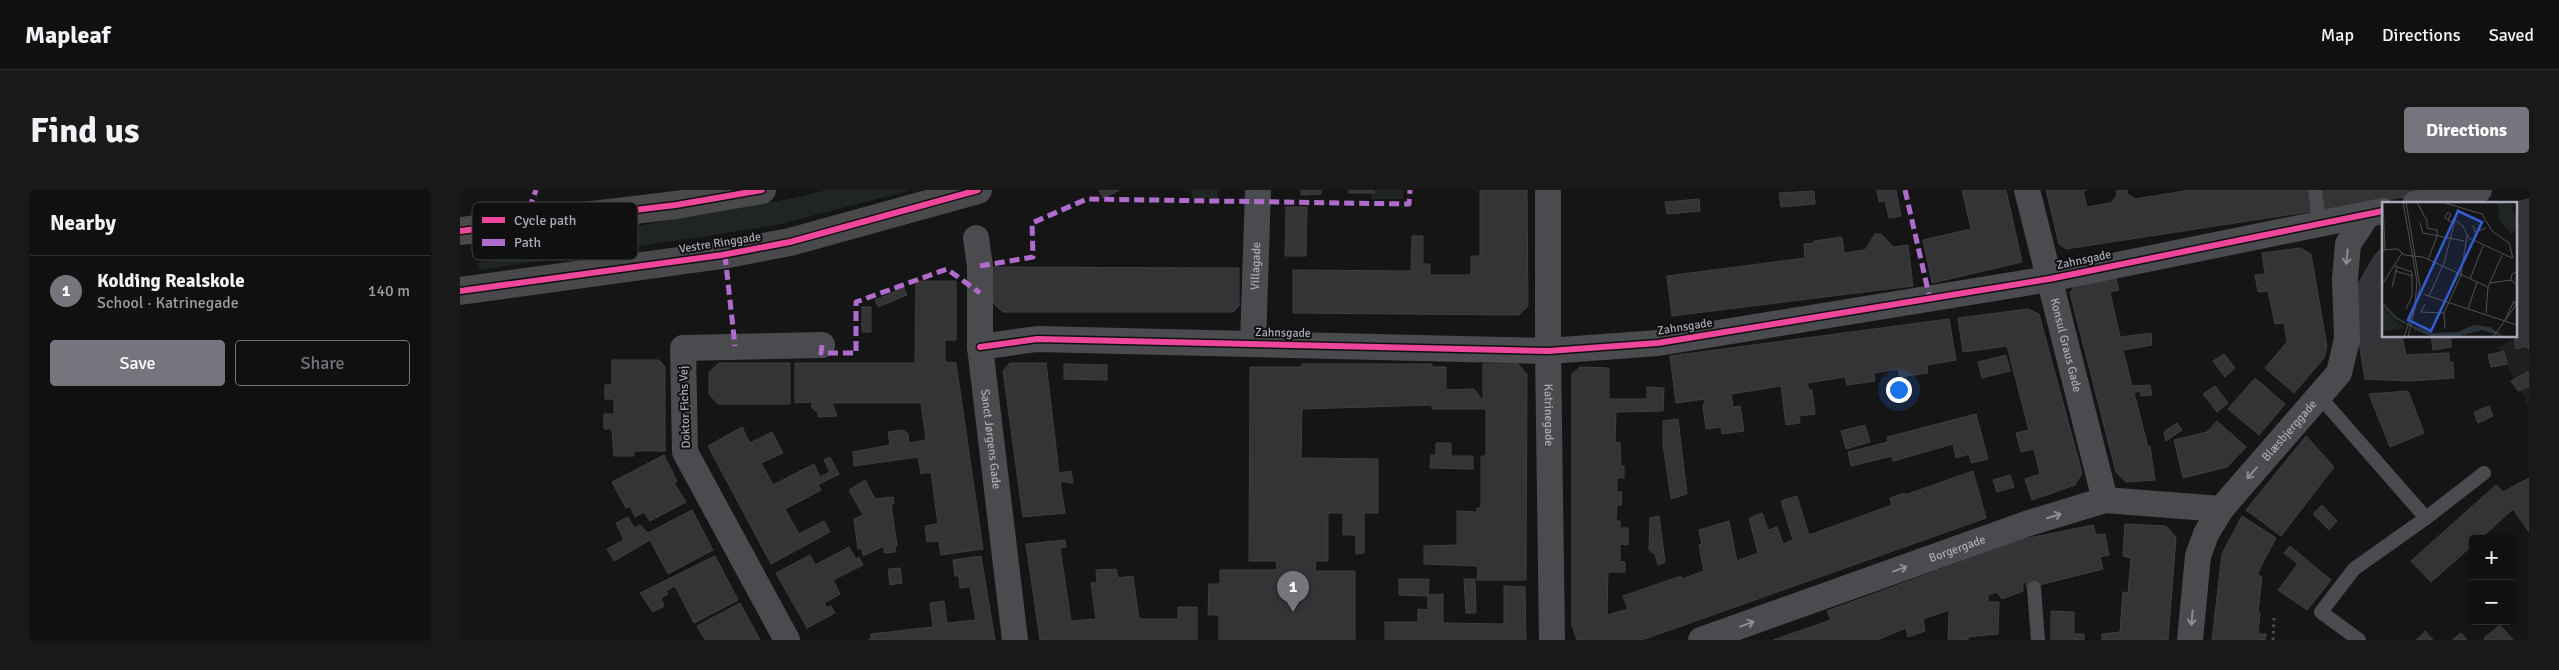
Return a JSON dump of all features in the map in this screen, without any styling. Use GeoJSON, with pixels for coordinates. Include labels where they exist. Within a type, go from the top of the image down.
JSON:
{"type":"FeatureCollection","features":[{"type":"Feature","properties":{"kind":"main road"},"geometry":{"type":"LineString","coordinates":[[638,210],[762,190]]}},
{"type":"Feature","properties":{"kind":"main road","name":"Vestre Ringgade"},"geometry":{"type":"LineString","coordinates":[[469,290],[722,255],[790,242],[978,190]]}},
{"type":"Feature","properties":{"kind":"street","name":"Villagade"},"geometry":{"type":"LineString","coordinates":[[1253,344],[1258,190]]}},
{"type":"Feature","properties":{"kind":"street","name":"Katrinegade"},"geometry":{"type":"LineString","coordinates":[[1548,190],[1552,640]]}},
{"type":"Feature","properties":{"kind":"street","name":"Konsul Graus Gade"},"geometry":{"type":"LineString","coordinates":[[2027,190],[2105,500]]}},
{"type":"Feature","properties":{"kind":"street"},"geometry":{"type":"LineString","coordinates":[[2424,202],[2479,190]]}},
{"type":"Feature","properties":{"kind":"street","name":"Zahnsgade"},"geometry":{"type":"LineString","coordinates":[[980,347],[1037,339],[1548,351],[1658,343],[2049,279],[2375,212]]}},
{"type":"Feature","properties":{"kind":"street","name":"Blæsbjerggade"},"geometry":{"type":"LineString","coordinates":[[2190,640],[2198,556],[2206,534],[2221,509],[2339,373],[2347,340],[2345,279],[2348,244],[2375,212]]}},
{"type":"Feature","properties":{"kind":"street","name":"Sanct Jørgens Gade"},"geometry":{"type":"LineString","coordinates":[[976,238],[980,266],[980,347],[1016,640]]}},
{"type":"Feature","properties":{"kind":"street","name":"Doktor Fichs Vej"},"geometry":{"type":"LineString","coordinates":[[787,640],[685,452],[683,348],[822,344]]}},
{"type":"Feature","properties":{"kind":"street","name":"Borgergade"},"geometry":{"type":"LineString","coordinates":[[1701,640],[2029,529],[2105,500],[2221,509]]}},
{"type":"Feature","properties":{"kind":"lane"},"geometry":{"type":"LineString","coordinates":[[2315,190],[2319,222]]}},
{"type":"Feature","properties":{"kind":"lane"},"geometry":{"type":"LineString","coordinates":[[2320,397],[2426,518]]}},
{"type":"Feature","properties":{"kind":"lane"},"geometry":{"type":"LineString","coordinates":[[2359,640],[2321,612],[2354,569],[2426,518],[2484,473]]}},
{"type":"Feature","properties":{"kind":"lane"},"geometry":{"type":"LineString","coordinates":[[2034,588],[2038,640]]}},
{"type":"Feature","properties":{"kind":"path"},"geometry":{"type":"LineString","coordinates":[[2273,640],[2274,618]]}},
{"type":"Feature","properties":{"kind":"shaded area"},"geometry":{"type":"Polygon","coordinates":[[[826,190],[912,190],[772,226],[638,246],[638,226],[794,198],[826,190]]]}},
{"type":"Feature","properties":{"kind":"shaded area"},"geometry":{"type":"Polygon","coordinates":[[[1191,190],[1218,190],[1218,198],[1192,198],[1191,190]]]}},
{"type":"Feature","properties":{"kind":"shaded area"},"geometry":{"type":"Polygon","coordinates":[[[1372,190],[1404,190],[1403,199],[1371,199],[1372,190]]]}},
{"type":"Feature","properties":{"kind":"shaded area"},"geometry":{"type":"Polygon","coordinates":[[[494,260],[546,260],[480,270],[478,263],[494,260]]]}},
{"type":"Feature","properties":{"kind":"shaded area"},"geometry":{"type":"Polygon","coordinates":[[[2529,332],[2529,407],[2498,347],[2529,332]]]}},
{"type":"Feature","properties":{"kind":"building"},"geometry":{"type":"Polygon","coordinates":[[[1099,190],[1120,190],[1103,198],[1099,190]]]}},
{"type":"Feature","properties":{"kind":"building"},"geometry":{"type":"Polygon","coordinates":[[[1301,190],[1321,190],[1321,194],[1301,195],[1301,190]]]}},
{"type":"Feature","properties":{"kind":"building"},"geometry":{"type":"Polygon","coordinates":[[[1349,190],[1374,190],[1374,193],[1349,193],[1349,190]]]}},
{"type":"Feature","properties":{"kind":"building"},"geometry":{"type":"Polygon","coordinates":[[[1480,190],[1527,190],[1528,306],[1519,315],[1293,313],[1293,270],[1411,271],[1412,236],[1423,236],[1423,264],[1430,264],[1430,275],[1471,275],[1471,256],[1480,256],[1480,190]]]}},
{"type":"Feature","properties":{"kind":"building"},"geometry":{"type":"Polygon","coordinates":[[[1877,190],[1896,190],[1901,216],[1889,218],[1885,201],[1879,202],[1877,190]]]}},
{"type":"Feature","properties":{"kind":"building"},"geometry":{"type":"Polygon","coordinates":[[[1962,190],[2006,190],[2022,262],[1932,283],[1923,240],[1971,229],[1962,190]]]}},
{"type":"Feature","properties":{"kind":"building"},"geometry":{"type":"Polygon","coordinates":[[[2046,190],[2087,190],[2083,191],[2087,207],[2111,203],[2117,195],[2116,190],[2127,190],[2127,194],[2135,199],[2191,190],[2430,190],[2430,193],[2066,249],[2059,244],[2046,190]]]}},
{"type":"Feature","properties":{"kind":"building"},"geometry":{"type":"Polygon","coordinates":[[[1814,191],[1815,204],[1781,207],[1779,193],[1814,191]]]}},
{"type":"Feature","properties":{"kind":"building"},"geometry":{"type":"Polygon","coordinates":[[[1699,199],[1700,211],[1667,214],[1665,202],[1699,199]]]}},
{"type":"Feature","properties":{"kind":"building"},"geometry":{"type":"Polygon","coordinates":[[[2529,199],[2529,350],[2527,346],[2516,349],[2514,338],[2516,338],[2516,202],[2529,199]]]}},
{"type":"Feature","properties":{"kind":"building"},"geometry":{"type":"Polygon","coordinates":[[[1286,207],[1307,207],[1306,256],[1285,256],[1286,207]]]}},
{"type":"Feature","properties":{"kind":"building"},"geometry":{"type":"Polygon","coordinates":[[[1875,234],[1881,234],[1893,247],[1908,245],[1913,286],[1672,316],[1667,276],[1805,258],[1804,244],[1842,237],[1844,253],[1865,250],[1875,234]]]}},
{"type":"Feature","properties":{"kind":"building"},"geometry":{"type":"Polygon","coordinates":[[[2300,248],[2311,254],[2327,347],[2324,358],[2294,393],[2265,368],[2287,342],[2284,323],[2275,324],[2268,291],[2258,292],[2255,275],[2265,274],[2262,253],[2300,248]]]}},
{"type":"Feature","properties":{"kind":"building"},"geometry":{"type":"Polygon","coordinates":[[[2382,248],[2382,338],[2402,338],[2406,355],[2449,353],[2449,362],[2453,362],[2454,378],[2410,381],[2365,379],[2355,318],[2358,284],[2375,255],[2382,248]]]}},
{"type":"Feature","properties":{"kind":"building"},"geometry":{"type":"Polygon","coordinates":[[[989,267],[1239,268],[1239,306],[1233,312],[1003,312],[994,304],[989,267]]]}},
{"type":"Feature","properties":{"kind":"building"},"geometry":{"type":"Polygon","coordinates":[[[2116,278],[2119,290],[2110,292],[2120,337],[2151,333],[2152,345],[2123,350],[2132,386],[2150,385],[2152,395],[2141,396],[2140,391],[2134,393],[2148,447],[2150,446],[2155,480],[2126,482],[2116,472],[2070,293],[2076,283],[2116,278]]]}},
{"type":"Feature","properties":{"kind":"building"},"geometry":{"type":"Polygon","coordinates":[[[916,281],[956,281],[956,340],[945,340],[945,362],[956,363],[983,549],[941,555],[939,541],[927,542],[925,526],[938,524],[931,472],[921,474],[918,457],[854,466],[853,452],[890,445],[888,432],[903,430],[908,434],[909,443],[926,440],[921,403],[832,403],[837,416],[818,417],[818,411],[812,408],[812,402],[795,403],[795,363],[915,363],[916,281]]]}},
{"type":"Feature","properties":{"kind":"building"},"geometry":{"type":"Polygon","coordinates":[[[904,288],[907,295],[878,307],[875,300],[904,288]]]}},
{"type":"Feature","properties":{"kind":"building"},"geometry":{"type":"Polygon","coordinates":[[[862,307],[871,307],[871,332],[862,332],[862,307]]]}},
{"type":"Feature","properties":{"kind":"building"},"geometry":{"type":"Polygon","coordinates":[[[2028,309],[2039,314],[2082,473],[2075,485],[2032,500],[2025,479],[2040,474],[2034,449],[2021,452],[2016,433],[2029,430],[2007,346],[1963,352],[1958,318],[2028,309]]]}},
{"type":"Feature","properties":{"kind":"building"},"geometry":{"type":"Polygon","coordinates":[[[1949,319],[1956,360],[1927,365],[1928,373],[1900,377],[1898,369],[1874,373],[1875,381],[1847,385],[1845,377],[1807,383],[1809,390],[1812,390],[1815,414],[1799,416],[1800,423],[1786,425],[1781,386],[1731,394],[1733,407],[1740,406],[1744,431],[1722,434],[1721,427],[1706,429],[1703,407],[1705,399],[1676,403],[1670,356],[1949,319]]]}},
{"type":"Feature","properties":{"kind":"building"},"geometry":{"type":"Polygon","coordinates":[[[2431,338],[2451,338],[2451,347],[2433,350],[2431,338]]]}},
{"type":"Feature","properties":{"kind":"building"},"geometry":{"type":"Polygon","coordinates":[[[2504,351],[2507,364],[2491,367],[2488,355],[2504,351]]]}},
{"type":"Feature","properties":{"kind":"building"},"geometry":{"type":"Polygon","coordinates":[[[2224,354],[2235,368],[2225,377],[2213,361],[2224,354]]]}},
{"type":"Feature","properties":{"kind":"building"},"geometry":{"type":"Polygon","coordinates":[[[2006,355],[2010,371],[1982,378],[1978,362],[2006,355]]]}},
{"type":"Feature","properties":{"kind":"building"},"geometry":{"type":"Polygon","coordinates":[[[612,360],[659,360],[665,367],[665,451],[634,451],[634,456],[614,456],[612,429],[604,429],[604,414],[614,414],[614,399],[605,399],[605,385],[612,385],[612,360]]]}},
{"type":"Feature","properties":{"kind":"building"},"geometry":{"type":"Polygon","coordinates":[[[719,363],[790,363],[790,404],[718,404],[709,394],[709,372],[719,363]]]}},
{"type":"Feature","properties":{"kind":"building"},"geometry":{"type":"Polygon","coordinates":[[[1010,363],[1046,363],[1059,473],[1071,471],[1073,483],[1060,481],[1065,513],[1023,517],[1003,371],[1010,363]]]}},
{"type":"Feature","properties":{"kind":"building"},"geometry":{"type":"Polygon","coordinates":[[[1064,364],[1107,365],[1107,380],[1064,379],[1064,364]]]}},
{"type":"Feature","properties":{"kind":"building"},"geometry":{"type":"Polygon","coordinates":[[[1302,364],[1432,364],[1432,367],[1446,367],[1446,390],[1474,389],[1483,401],[1483,364],[1518,364],[1527,374],[1526,580],[1477,580],[1478,566],[1424,564],[1424,546],[1457,545],[1457,511],[1477,512],[1477,508],[1481,508],[1481,456],[1486,456],[1486,409],[1432,409],[1432,405],[1302,409],[1301,458],[1378,459],[1378,513],[1364,513],[1364,553],[1356,554],[1356,535],[1343,535],[1343,513],[1328,513],[1328,561],[1316,561],[1315,571],[1355,571],[1355,640],[1219,640],[1219,615],[1208,615],[1209,584],[1220,584],[1220,570],[1277,570],[1276,561],[1249,561],[1250,367],[1302,367],[1302,364]]]}},
{"type":"Feature","properties":{"kind":"building"},"geometry":{"type":"Polygon","coordinates":[[[1580,367],[1609,368],[1609,399],[1647,399],[1647,387],[1664,388],[1663,411],[1616,412],[1615,442],[1620,443],[1621,466],[1624,466],[1624,478],[1617,478],[1617,492],[1622,492],[1621,505],[1617,505],[1616,521],[1620,521],[1620,528],[1628,528],[1628,545],[1620,544],[1620,561],[1625,562],[1625,572],[1608,572],[1607,615],[1628,609],[1623,596],[1681,576],[1682,579],[1704,571],[1699,545],[1702,544],[1699,530],[1729,521],[1737,561],[1758,553],[1749,518],[1762,513],[1768,530],[1777,527],[1783,544],[1793,540],[1781,501],[1797,496],[1809,535],[1892,505],[1890,498],[1904,493],[1905,495],[1973,471],[1986,518],[1642,640],[1577,640],[1572,625],[1572,374],[1580,367]]]}},
{"type":"Feature","properties":{"kind":"building"},"geometry":{"type":"Polygon","coordinates":[[[2529,371],[2529,386],[2518,391],[2511,381],[2529,371]]]}},
{"type":"Feature","properties":{"kind":"building"},"geometry":{"type":"Polygon","coordinates":[[[2255,378],[2285,404],[2259,435],[2228,409],[2255,378]]]}},
{"type":"Feature","properties":{"kind":"building"},"geometry":{"type":"Polygon","coordinates":[[[2215,386],[2228,403],[2217,412],[2203,394],[2215,386]]]}},
{"type":"Feature","properties":{"kind":"building"},"geometry":{"type":"Polygon","coordinates":[[[2408,391],[2424,433],[2390,447],[2369,394],[2408,391]]]}},
{"type":"Feature","properties":{"kind":"building"},"geometry":{"type":"Polygon","coordinates":[[[2489,406],[2493,416],[2478,423],[2474,412],[2489,406]]]}},
{"type":"Feature","properties":{"kind":"building"},"geometry":{"type":"Polygon","coordinates":[[[1976,414],[1988,459],[1971,463],[1969,454],[1956,458],[1953,444],[1893,461],[1892,456],[1851,466],[1848,452],[1888,442],[1887,437],[1976,414]]]}},
{"type":"Feature","properties":{"kind":"building"},"geometry":{"type":"Polygon","coordinates":[[[1678,419],[1687,494],[1671,499],[1663,444],[1663,421],[1678,419]]]}},
{"type":"Feature","properties":{"kind":"building"},"geometry":{"type":"Polygon","coordinates":[[[2217,421],[2246,447],[2227,467],[2183,478],[2174,440],[2207,432],[2217,421]]]}},
{"type":"Feature","properties":{"kind":"building"},"geometry":{"type":"Polygon","coordinates":[[[2177,423],[2182,430],[2166,441],[2164,432],[2177,423]]]}},
{"type":"Feature","properties":{"kind":"building"},"geometry":{"type":"Polygon","coordinates":[[[1865,425],[1870,442],[1846,449],[1841,431],[1865,425]]]}},
{"type":"Feature","properties":{"kind":"building"},"geometry":{"type":"Polygon","coordinates":[[[742,427],[750,443],[772,432],[783,453],[761,463],[773,485],[814,464],[820,477],[830,472],[824,460],[830,457],[839,474],[818,485],[821,490],[785,509],[799,534],[824,521],[830,532],[771,564],[708,446],[742,427]]]}},
{"type":"Feature","properties":{"kind":"building"},"geometry":{"type":"Polygon","coordinates":[[[2306,436],[2334,467],[2281,536],[2246,510],[2306,436]]]}},
{"type":"Feature","properties":{"kind":"building"},"geometry":{"type":"Polygon","coordinates":[[[1436,443],[1451,443],[1451,456],[1473,456],[1473,469],[1430,468],[1431,455],[1436,455],[1436,443]]]}},
{"type":"Feature","properties":{"kind":"building"},"geometry":{"type":"Polygon","coordinates":[[[664,455],[677,481],[674,483],[686,502],[650,521],[644,512],[635,517],[630,506],[626,508],[612,482],[664,455]]]}},
{"type":"Feature","properties":{"kind":"building"},"geometry":{"type":"Polygon","coordinates":[[[2010,475],[2014,487],[1997,492],[1993,480],[2010,475]]]}},
{"type":"Feature","properties":{"kind":"building"},"geometry":{"type":"Polygon","coordinates":[[[2529,478],[2529,532],[2513,509],[2484,535],[2469,535],[2469,549],[2431,582],[2411,561],[2496,485],[2503,492],[2529,478]]]}},
{"type":"Feature","properties":{"kind":"building"},"geometry":{"type":"Polygon","coordinates":[[[865,480],[875,499],[893,497],[894,504],[891,504],[897,546],[895,546],[895,552],[884,553],[884,547],[882,547],[863,556],[862,549],[858,549],[854,519],[863,515],[849,490],[865,480]]]}},
{"type":"Feature","properties":{"kind":"building"},"geometry":{"type":"Polygon","coordinates":[[[2322,505],[2337,521],[2329,530],[2313,514],[2322,505]]]}},
{"type":"Feature","properties":{"kind":"building"},"geometry":{"type":"Polygon","coordinates":[[[692,510],[713,550],[668,574],[650,540],[614,561],[607,549],[624,540],[616,523],[628,517],[634,528],[640,525],[648,533],[692,510]]]}},
{"type":"Feature","properties":{"kind":"building"},"geometry":{"type":"Polygon","coordinates":[[[1659,516],[1665,562],[1658,565],[1655,554],[1649,550],[1650,518],[1659,516]]]}},
{"type":"Feature","properties":{"kind":"building"},"geometry":{"type":"Polygon","coordinates":[[[2242,516],[2276,538],[2257,574],[2262,577],[2258,612],[2260,613],[2258,634],[2266,634],[2265,640],[2212,640],[2222,554],[2242,516]]]}},
{"type":"Feature","properties":{"kind":"building"},"geometry":{"type":"Polygon","coordinates":[[[2125,524],[2166,526],[2176,537],[2168,640],[2102,640],[2102,634],[2120,632],[2123,592],[2128,593],[2131,558],[2123,556],[2125,524]]]}},
{"type":"Feature","properties":{"kind":"building"},"geometry":{"type":"Polygon","coordinates":[[[2093,525],[2096,535],[2105,534],[2109,555],[2100,557],[2103,569],[2027,588],[2026,582],[2023,583],[2023,591],[2002,599],[1997,592],[1988,595],[1988,602],[1999,602],[1998,634],[1968,637],[1968,640],[1948,640],[1949,610],[1923,619],[1925,631],[1908,637],[1906,628],[1877,640],[1773,640],[1831,620],[1827,611],[2024,539],[2093,525]]]}},
{"type":"Feature","properties":{"kind":"building"},"geometry":{"type":"Polygon","coordinates":[[[1065,540],[1066,547],[1060,548],[1071,621],[1096,619],[1091,583],[1097,582],[1096,570],[1116,569],[1118,578],[1133,576],[1139,619],[1178,619],[1178,607],[1197,607],[1197,640],[1040,640],[1026,544],[1065,540]]]}},
{"type":"Feature","properties":{"kind":"building"},"geometry":{"type":"Polygon","coordinates":[[[2290,546],[2331,580],[2307,610],[2278,590],[2298,564],[2284,553],[2290,546]]]}},
{"type":"Feature","properties":{"kind":"building"},"geometry":{"type":"Polygon","coordinates":[[[849,547],[856,559],[859,557],[863,565],[833,580],[840,594],[824,603],[827,608],[831,606],[835,613],[807,628],[776,573],[810,555],[815,565],[849,547]]]}},
{"type":"Feature","properties":{"kind":"building"},"geometry":{"type":"Polygon","coordinates":[[[715,556],[738,600],[694,623],[675,586],[666,591],[668,594],[661,598],[664,606],[653,612],[640,593],[715,556]]]}},
{"type":"Feature","properties":{"kind":"building"},"geometry":{"type":"Polygon","coordinates":[[[981,556],[995,640],[871,640],[871,634],[933,627],[930,603],[944,601],[947,623],[976,620],[970,587],[960,588],[959,576],[955,576],[953,560],[981,556]]]}},
{"type":"Feature","properties":{"kind":"building"},"geometry":{"type":"Polygon","coordinates":[[[900,568],[902,583],[890,585],[888,569],[900,568]]]}},
{"type":"Feature","properties":{"kind":"building"},"geometry":{"type":"Polygon","coordinates":[[[1399,579],[1429,579],[1428,595],[1443,594],[1443,623],[1504,624],[1504,586],[1525,587],[1526,640],[1385,640],[1385,622],[1418,622],[1418,609],[1428,610],[1428,596],[1399,595],[1399,579]]]}},
{"type":"Feature","properties":{"kind":"building"},"geometry":{"type":"Polygon","coordinates":[[[1464,579],[1475,579],[1476,613],[1466,613],[1464,579]]]}},
{"type":"Feature","properties":{"kind":"building"},"geometry":{"type":"Polygon","coordinates":[[[740,603],[760,640],[705,640],[697,626],[740,603]]]}},
{"type":"Feature","properties":{"kind":"building"},"geometry":{"type":"Polygon","coordinates":[[[2051,611],[2074,612],[2074,634],[2084,634],[2084,640],[2051,640],[2051,611]]]}},
{"type":"Feature","properties":{"kind":"building"},"geometry":{"type":"Polygon","coordinates":[[[2500,625],[2513,640],[2485,640],[2484,638],[2500,625]]]}},
{"type":"Feature","properties":{"kind":"building"},"geometry":{"type":"Polygon","coordinates":[[[2425,631],[2433,640],[2416,640],[2423,634],[2425,631]]]}},
{"type":"Feature","properties":{"kind":"building"},"geometry":{"type":"Polygon","coordinates":[[[2461,633],[2467,640],[2452,640],[2461,633]]]}},
{"type":"Feature","properties":{"kind":"marked path"},"geometry":{"type":"LineString","coordinates":[[532,202],[536,190]]}},
{"type":"Feature","properties":{"kind":"marked path"},"geometry":{"type":"LineString","coordinates":[[980,266],[1033,257],[1032,223],[1087,199],[1409,204],[1410,190]]}},
{"type":"Feature","properties":{"kind":"marked path"},"geometry":{"type":"LineString","coordinates":[[1905,190],[1930,299]]}},
{"type":"Feature","properties":{"kind":"marked path"},"geometry":{"type":"LineString","coordinates":[[725,255],[735,346]]}},
{"type":"Feature","properties":{"kind":"marked path"},"geometry":{"type":"LineString","coordinates":[[822,345],[821,353],[856,353],[856,302],[947,269],[980,293]]}},
{"type":"Feature","properties":{"kind":"cycle path"},"geometry":{"type":"LineString","coordinates":[[638,210],[762,190]]}},
{"type":"Feature","properties":{"kind":"cycle path"},"geometry":{"type":"LineString","coordinates":[[460,291],[722,255],[790,242],[978,190]]}},
{"type":"Feature","properties":{"kind":"cycle path"},"geometry":{"type":"LineString","coordinates":[[980,347],[1037,339],[1548,351],[1658,343],[2049,279],[2382,211]]}},
{"type":"Feature","properties":{"kind":"cycle path"},"geometry":{"type":"LineString","coordinates":[[460,231],[472,230]]}},
{"type":"Feature","properties":{"kind":"place","name":"Kolding Realskole"},"geometry":{"type":"Point","coordinates":[1293,612]}}]}
